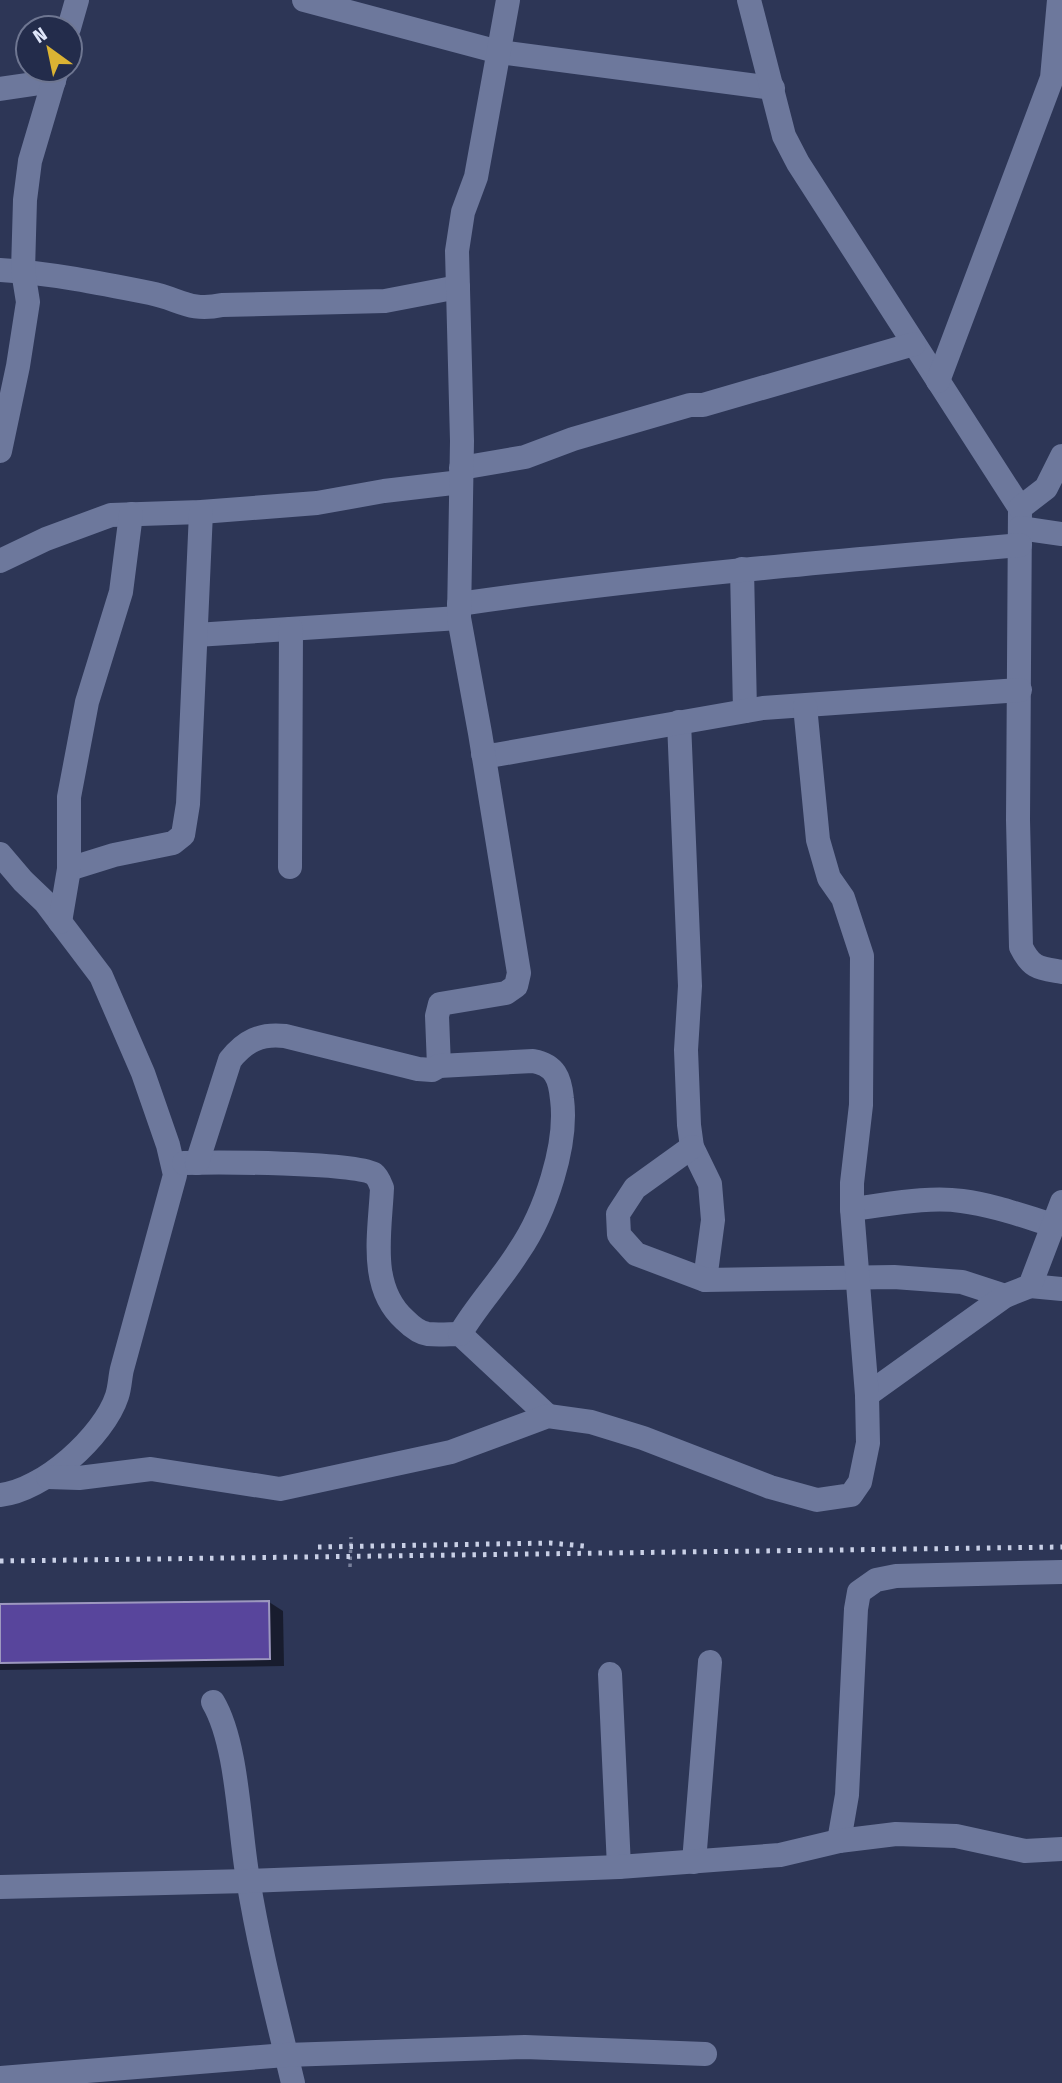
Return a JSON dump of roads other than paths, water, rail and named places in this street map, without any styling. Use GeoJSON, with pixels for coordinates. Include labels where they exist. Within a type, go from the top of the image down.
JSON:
{"type":"FeatureCollection","features":[{"type":"Feature","properties":{"kind":"street"},"geometry":{"type":"LineString","coordinates":[[304,0],[499,52],[773,88]]}},
{"type":"Feature","properties":{"kind":"street"},"geometry":{"type":"LineString","coordinates":[[439,1066],[437,1016],[440,1004],[506,993],[516,986],[519,973],[459,611],[461,475],[458,232],[476,177],[508,0]]}},
{"type":"Feature","properties":{"kind":"street"},"geometry":{"type":"LineString","coordinates":[[749,0],[784,136],[798,163],[938,381],[1020,527],[1018,820],[1021,947],[1037,968],[1062,972]]}},
{"type":"Feature","properties":{"kind":"street"},"geometry":{"type":"LineString","coordinates":[[938,381],[1057,78],[1059,0]]}},
{"type":"Feature","properties":{"kind":"street"},"geometry":{"type":"LineString","coordinates":[[0,89],[20,84]]}},
{"type":"Feature","properties":{"kind":"street"},"geometry":{"type":"LineString","coordinates":[[0,451],[28,302],[12,270],[30,161],[52,84]]}},
{"type":"Feature","properties":{"kind":"street"},"geometry":{"type":"LineString","coordinates":[[12,270],[166,296],[188,307],[206,308],[222,304],[385,300],[458,287]]}},
{"type":"Feature","properties":{"kind":"street"},"geometry":{"type":"LineString","coordinates":[[0,561],[46,539],[111,514],[201,512],[317,503],[461,475],[690,405],[703,405],[914,344]]}},
{"type":"Feature","properties":{"kind":"street"},"geometry":{"type":"LineString","coordinates":[[1020,527],[1046,488],[1062,456]]}},
{"type":"Feature","properties":{"kind":"street"},"geometry":{"type":"LineString","coordinates":[[68,869],[114,855],[173,843],[183,835],[188,803],[201,512]]}},
{"type":"Feature","properties":{"kind":"street"},"geometry":{"type":"LineString","coordinates":[[60,922],[68,869],[69,797],[87,702],[121,592],[131,514]]}},
{"type":"Feature","properties":{"kind":"street"},"geometry":{"type":"LineString","coordinates":[[195,635],[290,629],[459,611],[579,587],[742,569],[1020,527],[1062,534]]}},
{"type":"Feature","properties":{"kind":"street"},"geometry":{"type":"LineString","coordinates":[[742,569],[745,711]]}},
{"type":"Feature","properties":{"kind":"street"},"geometry":{"type":"LineString","coordinates":[[290,629],[290,867]]}},
{"type":"Feature","properties":{"kind":"street"},"geometry":{"type":"LineString","coordinates":[[483,754],[495,755],[745,711],[1020,690]]}},
{"type":"Feature","properties":{"kind":"street"},"geometry":{"type":"LineString","coordinates":[[0,1494],[48,1477],[79,1478],[151,1469],[280,1489],[451,1452],[548,1416],[591,1422],[643,1438],[770,1487],[817,1500],[850,1495],[860,1482],[868,1443],[867,1395],[852,1209],[852,1183],[861,1105],[862,956],[843,898],[829,878],[818,840],[805,706]]}},
{"type":"Feature","properties":{"kind":"street"},"geometry":{"type":"LineString","coordinates":[[679,722],[690,986],[688,1089],[692,1147],[710,1184],[713,1220],[705,1280]]}},
{"type":"Feature","properties":{"kind":"street"},"geometry":{"type":"LineString","coordinates":[[0,854],[45,902],[101,976],[143,1073],[168,1145],[175,1175],[117,1395],[95,1432],[48,1477]]}},
{"type":"Feature","properties":{"kind":"street"},"geometry":{"type":"LineString","coordinates":[[197,1163],[230,1060],[254,1038],[273,1034],[285,1035],[418,1069],[533,1061],[546,1063],[561,1084],[564,1110],[563,1128],[552,1178],[530,1233],[520,1250],[473,1312],[460,1334]]}},
{"type":"Feature","properties":{"kind":"street"},"geometry":{"type":"LineString","coordinates":[[692,1147],[635,1188],[618,1214],[619,1235],[636,1254],[705,1280],[894,1277],[962,1282],[1004,1296]]}},
{"type":"Feature","properties":{"kind":"street"},"geometry":{"type":"LineString","coordinates":[[172,1164],[341,1167],[374,1174],[382,1188],[379,1269],[383,1290],[394,1311],[425,1334],[460,1334],[548,1416]]}},
{"type":"Feature","properties":{"kind":"street"},"geometry":{"type":"LineString","coordinates":[[852,1209],[960,1200],[1058,1214],[1030,1286]]}},
{"type":"Feature","properties":{"kind":"street"},"geometry":{"type":"LineString","coordinates":[[867,1395],[1004,1296],[1030,1286],[1062,1289]]}},
{"type":"Feature","properties":{"kind":"street"},"geometry":{"type":"LineString","coordinates":[[839,1841],[847,1795],[859,1592],[876,1580],[896,1576],[1062,1572]]}},
{"type":"Feature","properties":{"kind":"street"},"geometry":{"type":"LineString","coordinates":[[694,1862],[709,1662]]}},
{"type":"Feature","properties":{"kind":"street"},"geometry":{"type":"LineString","coordinates":[[610,1674],[619,1867]]}},
{"type":"Feature","properties":{"kind":"street"},"geometry":{"type":"LineString","coordinates":[[213,1702],[222,1717],[232,1763],[248,1881],[293,2083]]}},
{"type":"Feature","properties":{"kind":"street"},"geometry":{"type":"LineString","coordinates":[[0,1887],[619,1867],[780,1855],[839,1841],[896,1834],[956,1836],[1025,1851],[1062,1849]]}},
{"type":"Feature","properties":{"kind":"street"},"geometry":{"type":"LineString","coordinates":[[0,2078],[286,2055],[525,2047],[705,2054]]}},
{"type":"Feature","properties":{"kind":"railway"},"geometry":{"type":"LineString","coordinates":[[318,1547],[550,1543],[584,1546]]}},
{"type":"Feature","properties":{"kind":"railway"},"geometry":{"type":"LineString","coordinates":[[0,1561],[1062,1547]]}}]}
